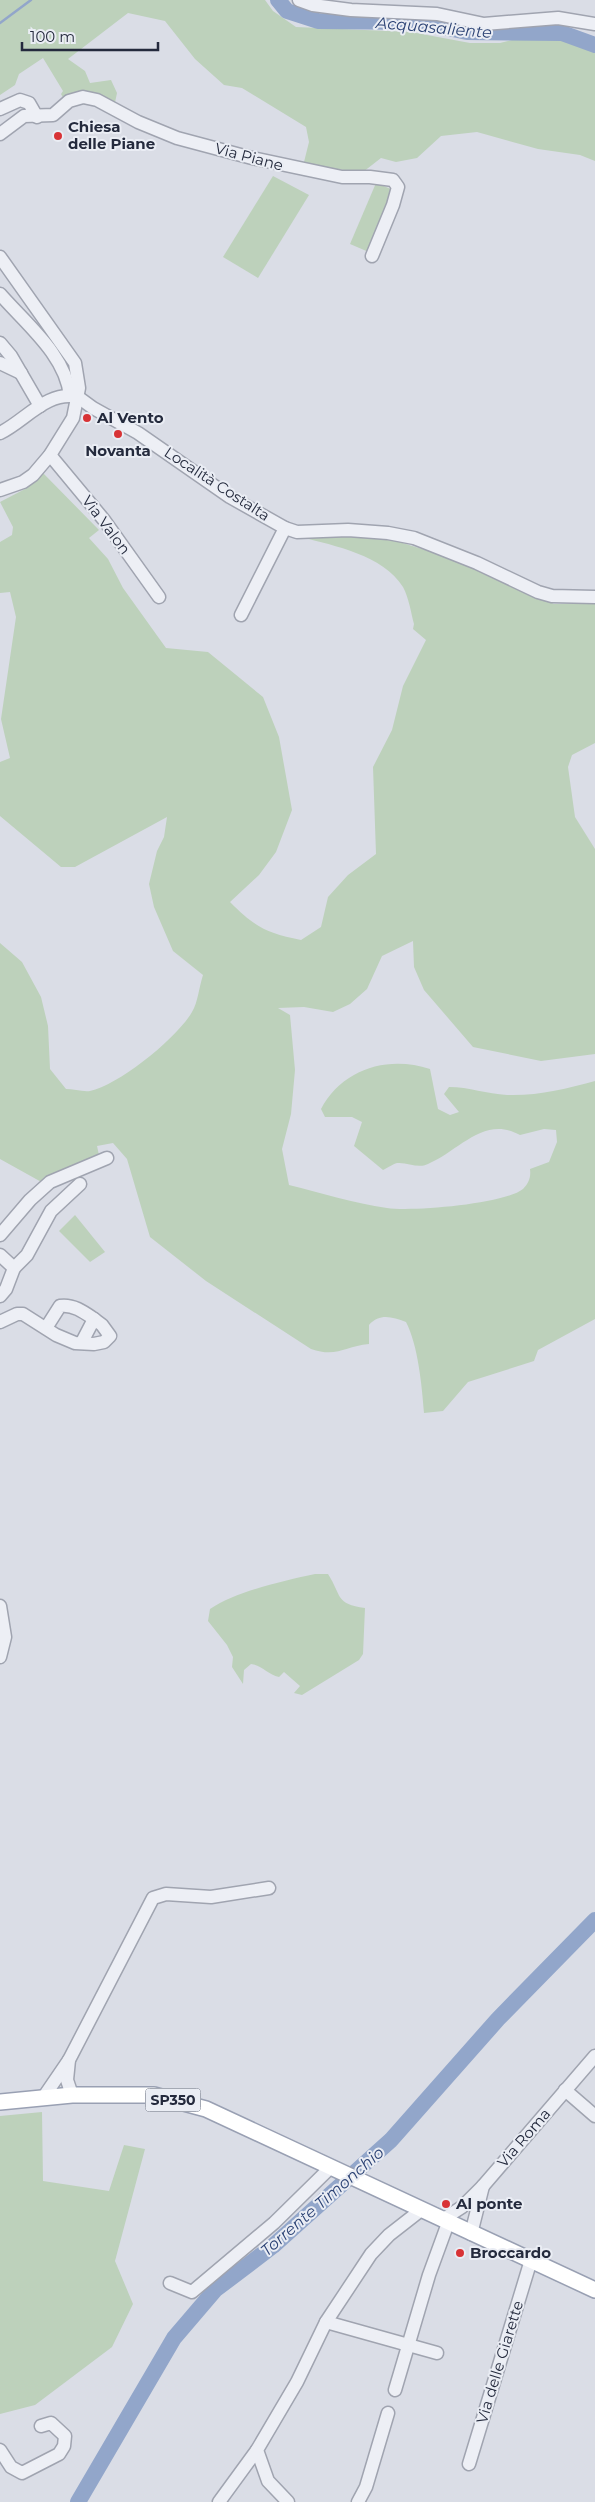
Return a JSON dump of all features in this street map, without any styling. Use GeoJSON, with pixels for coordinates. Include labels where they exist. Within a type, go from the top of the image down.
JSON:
{"type":"FeatureCollection","features":[{"type":"Feature","properties":{"kind":"main road","name":"SP350"},"geometry":{"type":"LineString","coordinates":[[0,2102],[72,2095],[154,2096],[206,2109],[595,2290]]}},
{"type":"Feature","properties":{"kind":"street"},"geometry":{"type":"LineString","coordinates":[[299,0],[313,5],[351,10],[436,14],[484,24],[558,18],[595,24]]}},
{"type":"Feature","properties":{"kind":"street","name":"Via Piane"},"geometry":{"type":"LineString","coordinates":[[0,134],[24,116],[53,115],[73,99],[81,97],[93,99],[138,122],[177,138],[300,170],[342,177],[370,177],[393,180],[398,187],[393,205],[372,256]]}},
{"type":"Feature","properties":{"kind":"street"},"geometry":{"type":"LineString","coordinates":[[0,109],[20,100],[29,103],[37,117]]}},
{"type":"Feature","properties":{"kind":"street"},"geometry":{"type":"LineString","coordinates":[[0,257],[75,363],[79,378],[74,396],[73,418],[50,455],[28,478],[0,490]]}},
{"type":"Feature","properties":{"kind":"street"},"geometry":{"type":"LineString","coordinates":[[0,294],[50,351],[74,396]]}},
{"type":"Feature","properties":{"kind":"street"},"geometry":{"type":"LineString","coordinates":[[0,342],[21,372],[40,406]]}},
{"type":"Feature","properties":{"kind":"street"},"geometry":{"type":"LineString","coordinates":[[0,363],[21,372]]}},
{"type":"Feature","properties":{"kind":"street"},"geometry":{"type":"LineString","coordinates":[[0,432],[40,406],[60,396],[74,396]]}},
{"type":"Feature","properties":{"kind":"street","name":"Località Costalta"},"geometry":{"type":"LineString","coordinates":[[74,396],[138,433],[230,496],[285,528],[298,532],[348,530],[388,532],[414,538],[477,563],[538,592],[552,596],[595,597]]}},
{"type":"Feature","properties":{"kind":"street","name":"Via Valon"},"geometry":{"type":"LineString","coordinates":[[50,455],[104,520],[158,597]]}},
{"type":"Feature","properties":{"kind":"street"},"geometry":{"type":"LineString","coordinates":[[241,615],[285,528]]}},
{"type":"Feature","properties":{"kind":"street"},"geometry":{"type":"LineString","coordinates":[[0,1235],[30,1200],[50,1182],[107,1158]]}},
{"type":"Feature","properties":{"kind":"street"},"geometry":{"type":"LineString","coordinates":[[0,1296],[9,1271],[27,1255],[51,1210],[80,1184]]}},
{"type":"Feature","properties":{"kind":"street"},"geometry":{"type":"LineString","coordinates":[[0,1255],[9,1271]]}},
{"type":"Feature","properties":{"kind":"street"},"geometry":{"type":"LineString","coordinates":[[0,1322],[17,1314],[23,1314],[46,1328],[66,1340],[94,1344],[104,1342],[110,1336],[102,1325],[82,1310],[62,1305],[46,1328]]}},
{"type":"Feature","properties":{"kind":"street"},"geometry":{"type":"LineString","coordinates":[[82,1342],[94,1319]]}},
{"type":"Feature","properties":{"kind":"street"},"geometry":{"type":"LineString","coordinates":[[0,1606],[5,1637],[0,1657]]}},
{"type":"Feature","properties":{"kind":"street"},"geometry":{"type":"LineString","coordinates":[[43,2098],[69,2060],[153,1898],[166,1894],[211,1897],[270,1888]]}},
{"type":"Feature","properties":{"kind":"street","name":"Via Roma"},"geometry":{"type":"LineString","coordinates":[[455,2226],[462,2208],[595,2056]]}},
{"type":"Feature","properties":{"kind":"street"},"geometry":{"type":"LineString","coordinates":[[69,2060],[67,2080],[72,2095]]}},
{"type":"Feature","properties":{"kind":"street"},"geometry":{"type":"LineString","coordinates":[[566,2090],[595,2116]]}},
{"type":"Feature","properties":{"kind":"street"},"geometry":{"type":"LineString","coordinates":[[170,2283],[192,2292],[274,2223],[332,2167]]}},
{"type":"Feature","properties":{"kind":"street","name":"Via Roma"},"geometry":{"type":"LineString","coordinates":[[455,2226],[483,2186]]}},
{"type":"Feature","properties":{"kind":"street"},"geometry":{"type":"LineString","coordinates":[[395,2390],[408,2345],[462,2208]]}},
{"type":"Feature","properties":{"kind":"street"},"geometry":{"type":"LineString","coordinates":[[219,2502],[257,2450],[297,2382],[326,2322],[370,2254],[389,2234],[421,2210]]}},
{"type":"Feature","properties":{"kind":"street","name":"Via delle Giarette"},"geometry":{"type":"LineString","coordinates":[[469,2464],[531,2260]]}},
{"type":"Feature","properties":{"kind":"street"},"geometry":{"type":"LineString","coordinates":[[326,2322],[438,2353]]}},
{"type":"Feature","properties":{"kind":"street"},"geometry":{"type":"LineString","coordinates":[[358,2502],[372,2469],[388,2414]]}},
{"type":"Feature","properties":{"kind":"street"},"geometry":{"type":"LineString","coordinates":[[0,2450],[11,2467],[22,2473],[36,2464],[59,2454],[64,2446],[65,2436],[51,2423],[41,2426]]}},
{"type":"Feature","properties":{"kind":"street"},"geometry":{"type":"LineString","coordinates":[[257,2450],[268,2480],[288,2502]]}},
{"type":"Feature","properties":{"kind":"green space"},"geometry":{"type":"Polygon","coordinates":[[[0,0],[265,0],[273,11],[296,27],[411,32],[470,43],[500,43],[528,36],[558,37],[583,44],[595,52],[595,161],[580,155],[538,149],[477,132],[441,136],[417,158],[396,162],[381,158],[363,172],[315,167],[304,162],[309,142],[306,127],[242,88],[224,85],[195,59],[165,21],[128,13],[68,59],[85,71],[90,83],[111,80],[117,93],[113,112],[93,104],[67,105],[61,94],[63,91],[43,58],[19,74],[15,85],[0,95],[0,0]]]}},
{"type":"Feature","properties":{"kind":"green space"},"geometry":{"type":"Polygon","coordinates":[[[273,176],[309,195],[258,278],[223,257],[273,176]]]}},
{"type":"Feature","properties":{"kind":"green space"},"geometry":{"type":"Polygon","coordinates":[[[376,183],[396,191],[371,253],[350,244],[376,183]]]}},
{"type":"Feature","properties":{"kind":"green space"},"geometry":{"type":"Polygon","coordinates":[[[43,473],[99,530],[89,538],[108,559],[123,588],[166,648],[208,652],[263,697],[279,737],[292,810],[276,852],[259,875],[230,902],[254,923],[279,935],[301,940],[321,927],[328,897],[348,875],[376,854],[373,767],[392,730],[403,686],[426,640],[413,629],[414,624],[407,596],[403,587],[394,576],[371,559],[357,553],[301,537],[331,533],[393,540],[467,563],[554,604],[595,603],[595,743],[572,755],[568,767],[575,817],[595,849],[595,1054],[541,1061],[473,1047],[424,990],[414,967],[413,941],[382,956],[367,989],[350,1004],[333,1012],[304,1007],[278,1008],[290,1015],[295,1070],[291,1114],[282,1149],[289,1185],[350,1201],[387,1208],[416,1209],[457,1206],[498,1199],[523,1189],[529,1180],[530,1169],[549,1162],[557,1142],[556,1130],[544,1129],[520,1135],[507,1130],[495,1129],[472,1137],[428,1164],[417,1166],[397,1163],[383,1170],[354,1146],[362,1122],[352,1117],[325,1117],[321,1109],[330,1095],[354,1075],[383,1065],[414,1065],[430,1069],[438,1109],[450,1115],[459,1112],[444,1094],[449,1087],[518,1095],[552,1091],[595,1081],[595,1319],[538,1350],[534,1361],[468,1382],[443,1411],[424,1413],[421,1378],[414,1342],[406,1322],[382,1317],[369,1325],[369,1344],[334,1352],[311,1349],[206,1281],[150,1237],[127,1159],[113,1143],[97,1146],[99,1155],[45,1184],[0,1159],[0,943],[22,962],[41,997],[48,1026],[50,1069],[66,1089],[90,1091],[102,1087],[131,1070],[161,1047],[192,1012],[203,975],[173,951],[154,907],[149,884],[157,851],[164,837],[167,817],[75,867],[61,867],[0,816],[0,762],[10,758],[1,719],[16,617],[10,592],[0,593],[0,542],[12,535],[13,527],[0,502],[25,489],[43,473]]]}},
{"type":"Feature","properties":{"kind":"green space"},"geometry":{"type":"Polygon","coordinates":[[[75,1215],[105,1252],[90,1262],[59,1231],[75,1215]]]}},
{"type":"Feature","properties":{"kind":"green space"},"geometry":{"type":"Polygon","coordinates":[[[315,1574],[328,1574],[340,1598],[349,1604],[365,1608],[363,1654],[359,1660],[302,1695],[294,1693],[300,1686],[284,1672],[279,1677],[251,1664],[244,1670],[243,1684],[232,1667],[233,1657],[227,1645],[208,1621],[210,1609],[247,1592],[275,1583],[315,1574]]]}},
{"type":"Feature","properties":{"kind":"green space"},"geometry":{"type":"Polygon","coordinates":[[[42,2112],[43,2181],[109,2191],[124,2145],[145,2149],[115,2261],[133,2304],[112,2347],[35,2405],[0,2414],[0,2116],[42,2112]]]}},
{"type":"Feature","properties":{"kind":"waterway"},"geometry":{"type":"LineString","coordinates":[[0,23],[31,0]]}},
{"type":"Feature","properties":{"kind":"waterway","name":"Acquasaliente"},"geometry":{"type":"LineString","coordinates":[[278,0],[287,11],[318,21],[419,22],[467,32],[562,33],[595,45]]}},
{"type":"Feature","properties":{"kind":"waterway","name":"Torrente Timonchio"},"geometry":{"type":"LineString","coordinates":[[78,2502],[174,2338],[215,2290],[273,2246],[391,2140],[498,2019],[595,1920]]}},
{"type":"Feature","properties":{"kind":"place","name":"Chiesa delle Piane"},"geometry":{"type":"Point","coordinates":[58,136]}},
{"type":"Feature","properties":{"kind":"place","name":"Al Vento"},"geometry":{"type":"Point","coordinates":[87,418]}},
{"type":"Feature","properties":{"kind":"place","name":"Novanta"},"geometry":{"type":"Point","coordinates":[118,434]}},
{"type":"Feature","properties":{"kind":"place","name":"Al ponte"},"geometry":{"type":"Point","coordinates":[446,2204]}},
{"type":"Feature","properties":{"kind":"place","name":"Broccardo"},"geometry":{"type":"Point","coordinates":[460,2253]}}]}
